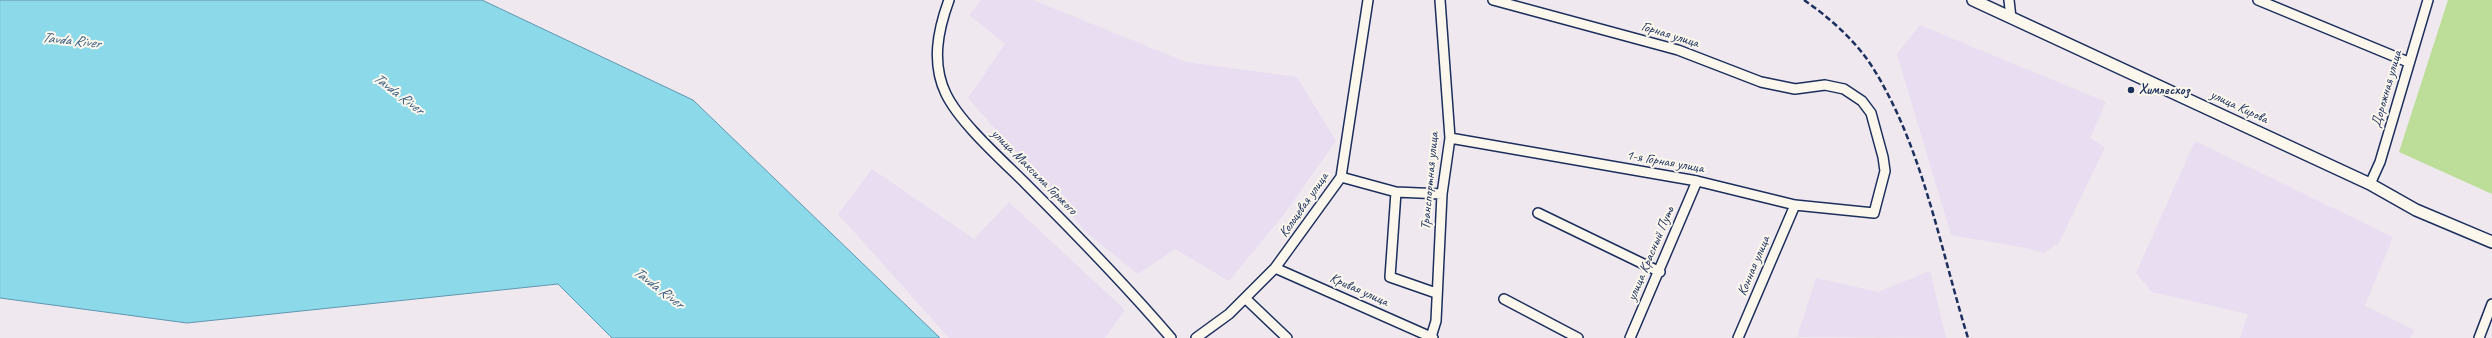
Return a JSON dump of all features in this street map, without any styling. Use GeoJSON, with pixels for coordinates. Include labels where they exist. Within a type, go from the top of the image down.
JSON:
{"type":"FeatureCollection","features":[{"type":"Feature","properties":{"kind":"main road","name":"улица Кирова"},"geometry":{"type":"LineString","coordinates":[[1973,0],[2370,184],[2416,210],[2492,242]]}},
{"type":"Feature","properties":{"kind":"street","name":"улица Максима Горького"},"geometry":{"type":"LineString","coordinates":[[949,0],[942,18],[936,54],[939,74],[946,94],[972,130],[1123,283],[1171,338]]}},
{"type":"Feature","properties":{"kind":"street","name":"Кольцевая улица"},"geometry":{"type":"LineString","coordinates":[[1196,338],[1228,314],[1275,268],[1341,177],[1368,0]]}},
{"type":"Feature","properties":{"kind":"street","name":"Транспортная улица"},"geometry":{"type":"LineString","coordinates":[[1432,337],[1436,321],[1436,293],[1442,194],[1450,138],[1440,0]]}},
{"type":"Feature","properties":{"kind":"street","name":"Горная улица"},"geometry":{"type":"LineString","coordinates":[[1493,0],[1678,50],[1761,82],[1795,89],[1825,85],[1837,86],[1862,101],[1871,113],[1885,171],[1874,214]]}},
{"type":"Feature","properties":{"kind":"street"},"geometry":{"type":"LineString","coordinates":[[2009,0],[2011,18]]}},
{"type":"Feature","properties":{"kind":"street"},"geometry":{"type":"LineString","coordinates":[[2258,0],[2408,62]]}},
{"type":"Feature","properties":{"kind":"street","name":"Дорожная улица"},"geometry":{"type":"LineString","coordinates":[[2370,184],[2380,162],[2408,62],[2428,0]]}},
{"type":"Feature","properties":{"kind":"street","name":"1-я Горная улица"},"geometry":{"type":"LineString","coordinates":[[1450,138],[1697,181],[1795,205],[1874,214]]}},
{"type":"Feature","properties":{"kind":"street"},"geometry":{"type":"LineString","coordinates":[[1341,177],[1396,192],[1442,194]]}},
{"type":"Feature","properties":{"kind":"street","name":"улица Красный Путь"},"geometry":{"type":"LineString","coordinates":[[1630,338],[1660,272],[1697,181]]}},
{"type":"Feature","properties":{"kind":"street"},"geometry":{"type":"LineString","coordinates":[[1396,192],[1390,277],[1436,293]]}},
{"type":"Feature","properties":{"kind":"street","name":"Конная улица"},"geometry":{"type":"LineString","coordinates":[[1738,338],[1795,205]]}},
{"type":"Feature","properties":{"kind":"street"},"geometry":{"type":"LineString","coordinates":[[1538,213],[1660,272]]}},
{"type":"Feature","properties":{"kind":"street","name":"Кривая улица"},"geometry":{"type":"LineString","coordinates":[[1275,268],[1432,337]]}},
{"type":"Feature","properties":{"kind":"street"},"geometry":{"type":"LineString","coordinates":[[1245,298],[1287,338]]}},
{"type":"Feature","properties":{"kind":"street"},"geometry":{"type":"LineString","coordinates":[[1504,299],[1578,338]]}},
{"type":"Feature","properties":{"kind":"street"},"geometry":{"type":"LineString","coordinates":[[2479,338],[2492,304]]}},
{"type":"Feature","properties":{"kind":"shaded area"},"geometry":{"type":"Polygon","coordinates":[[[981,0],[1033,0],[1186,62],[1297,77],[1336,141],[1285,213],[1229,281],[1175,249],[1138,274],[1087,233],[968,98],[1005,44],[969,15],[981,0]]]}},
{"type":"Feature","properties":{"kind":"shaded area"},"geometry":{"type":"Polygon","coordinates":[[[1920,25],[2106,102],[2090,138],[2105,147],[2059,243],[2043,253],[2026,248],[1951,235],[1897,54],[1920,25]]]}},
{"type":"Feature","properties":{"kind":"shaded area"},"geometry":{"type":"Polygon","coordinates":[[[2195,141],[2393,237],[2365,306],[2415,330],[2410,338],[2240,338],[2248,314],[2152,292],[2136,273],[2195,141]]]}},
{"type":"Feature","properties":{"kind":"shaded area"},"geometry":{"type":"Polygon","coordinates":[[[872,169],[974,239],[1009,202],[1125,310],[1105,338],[949,338],[838,214],[872,169]]]}},
{"type":"Feature","properties":{"kind":"shaded area"},"geometry":{"type":"Polygon","coordinates":[[[1930,271],[1946,338],[1797,337],[1816,278],[1878,292],[1930,271]]]}},
{"type":"Feature","properties":{"kind":"green space"},"geometry":{"type":"Polygon","coordinates":[[[2448,0],[2492,0],[2492,194],[2399,152],[2448,0]]]}},
{"type":"Feature","properties":{"kind":"water","name":"Tavda River"},"geometry":{"type":"Polygon","coordinates":[[[0,0],[482,0],[693,100],[940,338],[612,338],[558,284],[187,323],[0,298],[0,0]]]}},
{"type":"Feature","properties":{"kind":"railway"},"geometry":{"type":"LineString","coordinates":[[1804,0],[1833,22],[1851,39],[1873,68],[1890,99],[1905,131],[1918,165],[1968,338]]}},
{"type":"Feature","properties":{"kind":"place","name":"Химлесхоз"},"geometry":{"type":"Point","coordinates":[2131,90]}}]}
